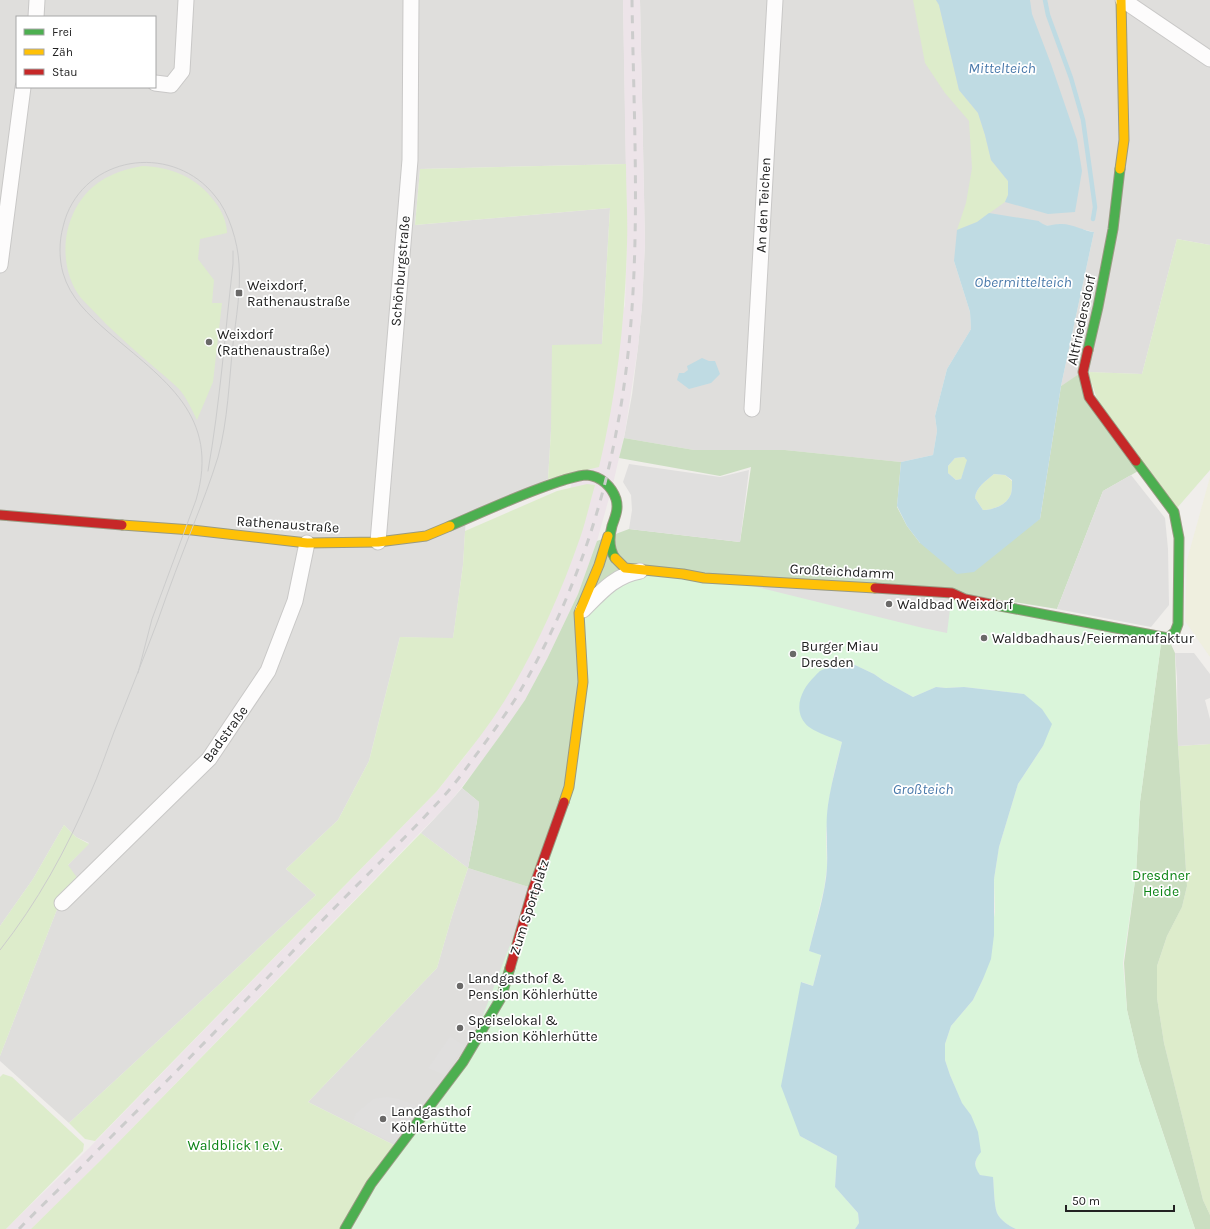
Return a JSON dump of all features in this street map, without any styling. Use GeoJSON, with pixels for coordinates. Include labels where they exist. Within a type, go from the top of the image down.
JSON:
{"type":"FeatureCollection","features":[{"type":"Feature","properties":{"kind":"street"},"geometry":{"type":"LineString","coordinates":[[36,16],[37,0]]}},
{"type":"Feature","properties":{"kind":"street"},"geometry":{"type":"LineString","coordinates":[[156,83],[171,85],[182,72],[186,0]]}},
{"type":"Feature","properties":{"kind":"street","name":"Schönburgstraße"},"geometry":{"type":"LineString","coordinates":[[378,542],[410,160],[412,0]]}},
{"type":"Feature","properties":{"kind":"street","name":"An den Teichen"},"geometry":{"type":"LineString","coordinates":[[752,410],[775,0]]}},
{"type":"Feature","properties":{"kind":"street"},"geometry":{"type":"LineString","coordinates":[[1122,0],[1210,59]]}},
{"type":"Feature","properties":{"kind":"street","name":"Altfriedersdorf"},"geometry":{"type":"LineString","coordinates":[[1122,0],[1124,140],[1113,229],[1098,307],[1083,372],[1089,397],[1174,512],[1179,538],[1178,624],[1173,636],[1168,638]]}},
{"type":"Feature","properties":{"kind":"street"},"geometry":{"type":"LineString","coordinates":[[0,265],[23,88]]}},
{"type":"Feature","properties":{"kind":"street","name":"Rathenaustraße"},"geometry":{"type":"LineString","coordinates":[[0,515],[192,530],[307,543],[378,542],[426,536],[548,485],[578,476],[587,475]]}},
{"type":"Feature","properties":{"kind":"street","name":"Großteichdamm"},"geometry":{"type":"LineString","coordinates":[[587,475],[596,477],[605,482],[614,494],[617,509],[612,526],[610,542],[611,552],[618,562],[625,568],[683,574],[704,578],[952,593],[965,599],[1168,638]]}},
{"type":"Feature","properties":{"kind":"street","name":"Zum Sportplatz"},"geometry":{"type":"LineString","coordinates":[[345,1229],[371,1184],[464,1062],[501,998],[533,889],[569,787],[583,682],[580,613],[599,565],[612,526]]}},
{"type":"Feature","properties":{"kind":"street","name":"Badstraße"},"geometry":{"type":"LineString","coordinates":[[62,903],[209,759],[268,671],[295,601],[307,543]]}},
{"type":"Feature","properties":{"kind":"street"},"geometry":{"type":"LineString","coordinates":[[580,613],[615,580],[629,573],[643,571]]}},
{"type":"Feature","properties":{"kind":"shaded area"},"geometry":{"type":"Polygon","coordinates":[[[0,0],[623,0],[626,164],[420,169],[415,225],[610,208],[602,344],[551,431],[548,479],[466,516],[463,565],[453,639],[400,637],[369,761],[338,820],[286,869],[316,895],[69,1123],[0,1061],[0,1056],[63,894],[68,865],[89,843],[76,837],[64,825],[33,879],[0,926],[0,0]]]}},
{"type":"Feature","properties":{"kind":"shaded area"},"geometry":{"type":"Polygon","coordinates":[[[623,0],[640,0],[645,243],[642,306],[638,347],[625,432],[613,484],[597,541],[578,594],[547,659],[525,700],[479,765],[450,802],[101,1160],[31,1229],[6,1229],[89,1148],[437,791],[466,755],[510,691],[625,305],[627,242],[623,0]]]}},
{"type":"Feature","properties":{"kind":"shaded area"},"geometry":{"type":"Polygon","coordinates":[[[640,0],[1210,0],[1210,245],[1177,239],[1142,374],[1083,372],[1061,386],[1094,232],[1060,224],[1052,226],[1043,225],[1039,221],[954,261],[970,312],[971,329],[947,369],[935,416],[937,431],[933,455],[901,462],[785,450],[694,450],[624,438],[632,395],[638,347],[642,306],[645,243],[640,0]]]}},
{"type":"Feature","properties":{"kind":"shaded area"},"geometry":{"type":"Polygon","coordinates":[[[629,464],[720,477],[749,470],[740,542],[629,529],[632,510],[631,495],[623,482],[629,464]]]}},
{"type":"Feature","properties":{"kind":"shaded area"},"geometry":{"type":"Polygon","coordinates":[[[1131,475],[1165,518],[1168,549],[1169,605],[1151,627],[1057,609],[1103,491],[1131,475]]]}},
{"type":"Feature","properties":{"kind":"shaded area","name":"Waldbad Weixdorf"},"geometry":{"type":"Polygon","coordinates":[[[728,580],[952,593],[947,633],[923,628],[728,580]]]}},
{"type":"Feature","properties":{"kind":"shaded area"},"geometry":{"type":"Polygon","coordinates":[[[1175,653],[1194,653],[1210,674],[1210,698],[1205,700],[1210,719],[1210,744],[1178,746],[1175,653]]]}},
{"type":"Feature","properties":{"kind":"shaded area"},"geometry":{"type":"Polygon","coordinates":[[[462,788],[479,802],[468,868],[421,833],[462,788]]]}},
{"type":"Feature","properties":{"kind":"shaded area"},"geometry":{"type":"Polygon","coordinates":[[[468,868],[532,888],[500,997],[398,1147],[308,1102],[437,968],[468,868]]]}},
{"type":"Feature","properties":{"kind":"shaded area"},"geometry":{"type":"Polygon","coordinates":[[[450,1036],[465,1046],[445,1075],[428,1068],[450,1036]]]}},
{"type":"Feature","properties":{"kind":"shaded area","name":"Landgasthof Köhlerhütte"},"geometry":{"type":"Polygon","coordinates":[[[387,1097],[399,1099],[416,1106],[414,1116],[395,1144],[352,1122],[356,1113],[373,1099],[387,1097]]]}},
{"type":"Feature","properties":{"kind":"green space"},"geometry":{"type":"Polygon","coordinates":[[[913,0],[936,0],[939,5],[959,90],[978,113],[991,160],[1008,181],[1008,195],[1005,202],[977,222],[957,230],[966,203],[972,168],[969,121],[945,93],[925,63],[913,0]]]}},
{"type":"Feature","properties":{"kind":"green space"},"geometry":{"type":"Polygon","coordinates":[[[626,164],[627,244],[622,328],[611,412],[599,467],[548,479],[551,431],[552,345],[602,344],[610,208],[415,225],[420,169],[626,164]]]}},
{"type":"Feature","properties":{"kind":"green space"},"geometry":{"type":"Polygon","coordinates":[[[142,166],[173,171],[192,180],[208,193],[221,211],[226,226],[227,233],[200,239],[198,259],[214,280],[212,303],[222,303],[213,382],[197,420],[187,400],[179,389],[106,324],[81,298],[70,279],[67,268],[66,246],[69,224],[73,214],[85,195],[93,187],[110,176],[142,166]]]}},
{"type":"Feature","properties":{"kind":"green space"},"geometry":{"type":"Polygon","coordinates":[[[1177,239],[1210,245],[1210,470],[1177,508],[1102,414],[1088,372],[1142,374],[1177,239]]]}},
{"type":"Feature","properties":{"kind":"green space"},"geometry":{"type":"Polygon","coordinates":[[[1079,374],[1140,470],[1103,491],[1057,609],[952,592],[566,787],[532,888],[468,868],[479,802],[462,788],[525,700],[547,659],[578,594],[597,541],[629,529],[740,542],[751,467],[720,476],[619,458],[624,438],[694,450],[785,450],[901,462],[897,507],[907,526],[920,543],[1040,519],[1061,386],[1079,374]]]}},
{"type":"Feature","properties":{"kind":"green space"},"geometry":{"type":"Polygon","coordinates":[[[964,457],[968,460],[961,479],[956,480],[948,473],[948,466],[955,458],[964,457]]]}},
{"type":"Feature","properties":{"kind":"green space"},"geometry":{"type":"Polygon","coordinates":[[[994,474],[1005,475],[1012,481],[1011,494],[1003,504],[991,509],[983,510],[975,498],[976,494],[982,484],[994,474]]]}},
{"type":"Feature","properties":{"kind":"green space"},"geometry":{"type":"Polygon","coordinates":[[[1210,477],[1210,657],[1185,621],[1187,560],[1210,477]]]}},
{"type":"Feature","properties":{"kind":"green space"},"geometry":{"type":"Polygon","coordinates":[[[587,484],[595,485],[580,538],[558,596],[540,635],[511,690],[476,742],[437,791],[95,1141],[85,1139],[69,1123],[316,895],[286,869],[338,820],[369,761],[400,637],[453,638],[463,565],[465,531],[557,491],[587,484]]]}},
{"type":"Feature","properties":{"kind":"green space"},"geometry":{"type":"Polygon","coordinates":[[[629,574],[921,590],[1162,636],[1140,802],[1136,874],[1123,963],[1127,1010],[1139,1061],[1195,1229],[1016,1229],[998,1216],[995,1205],[993,1178],[980,1175],[975,1168],[976,1160],[971,1115],[962,1104],[950,1075],[945,1060],[945,1044],[951,1026],[973,1000],[983,979],[995,912],[994,879],[999,847],[1018,784],[1043,746],[1024,694],[964,687],[936,687],[913,697],[874,674],[855,665],[817,731],[842,742],[828,806],[826,836],[827,867],[824,889],[809,951],[821,954],[813,986],[802,982],[800,1136],[837,1156],[835,1187],[858,1213],[859,1223],[855,1229],[346,1229],[465,1062],[571,787],[583,613],[629,574]]]}},
{"type":"Feature","properties":{"kind":"green space","name":"Dresdner Heide"},"geometry":{"type":"Polygon","coordinates":[[[1162,636],[1168,638],[1175,653],[1178,746],[1187,886],[1182,907],[1167,936],[1157,966],[1157,998],[1164,1043],[1203,1200],[1210,1215],[1210,1229],[1195,1229],[1139,1061],[1127,1010],[1124,963],[1136,874],[1140,802],[1162,636]]]}},
{"type":"Feature","properties":{"kind":"green space"},"geometry":{"type":"Polygon","coordinates":[[[1210,744],[1210,1215],[1203,1200],[1164,1043],[1157,998],[1157,966],[1167,936],[1182,907],[1187,886],[1178,746],[1210,744]]]}},
{"type":"Feature","properties":{"kind":"green space"},"geometry":{"type":"Polygon","coordinates":[[[64,825],[76,837],[89,844],[68,865],[78,879],[63,894],[0,1056],[0,926],[33,879],[64,825]]]}},
{"type":"Feature","properties":{"kind":"green space","name":"Waldblick 1 e.V."},"geometry":{"type":"Polygon","coordinates":[[[421,833],[468,868],[437,968],[308,1102],[398,1147],[343,1229],[31,1229],[101,1160],[421,833]]]}},
{"type":"Feature","properties":{"kind":"green space"},"geometry":{"type":"Polygon","coordinates":[[[3,1074],[12,1077],[84,1144],[83,1151],[6,1229],[0,1229],[0,1077],[3,1074]]]}},
{"type":"Feature","properties":{"kind":"water","name":"Mittelteich"},"geometry":{"type":"Polygon","coordinates":[[[936,0],[1030,0],[1032,14],[1077,140],[1082,171],[1075,212],[1048,214],[1005,202],[1008,195],[1008,181],[991,160],[978,113],[959,90],[939,5],[936,0]]]}},
{"type":"Feature","properties":{"kind":"water","name":"Obermittelteich"},"geometry":{"type":"Polygon","coordinates":[[[989,213],[1039,221],[1045,225],[1064,224],[1094,232],[1061,386],[1040,519],[974,572],[957,574],[920,543],[907,526],[897,506],[901,462],[933,455],[937,431],[935,416],[947,369],[971,329],[970,312],[954,261],[957,230],[977,222],[989,213]],[[964,457],[955,458],[948,466],[948,473],[956,480],[961,479],[967,460],[964,457]],[[994,474],[982,484],[976,494],[975,498],[983,510],[991,509],[1003,504],[1011,494],[1012,480],[1005,475],[994,474]]]}},
{"type":"Feature","properties":{"kind":"water"},"geometry":{"type":"Polygon","coordinates":[[[702,358],[709,361],[715,361],[720,374],[711,383],[689,389],[677,380],[679,373],[684,373],[688,370],[687,366],[702,358]]]}},
{"type":"Feature","properties":{"kind":"water","name":"Großteich"},"geometry":{"type":"Polygon","coordinates":[[[855,665],[874,674],[913,697],[936,687],[964,687],[1024,694],[1042,709],[1052,724],[1043,746],[1018,784],[999,847],[994,879],[994,935],[991,959],[973,1000],[951,1026],[945,1044],[945,1060],[950,1075],[962,1103],[971,1115],[978,1132],[981,1152],[977,1158],[975,1166],[980,1175],[993,1177],[997,1213],[1000,1218],[1016,1229],[855,1229],[859,1223],[858,1213],[835,1187],[837,1156],[800,1136],[781,1086],[801,982],[813,986],[821,955],[809,951],[825,887],[827,867],[828,805],[832,781],[842,742],[821,734],[809,727],[800,715],[800,701],[802,694],[810,681],[820,671],[833,666],[855,665]]]}},
{"type":"Feature","properties":{"kind":"waterway"},"geometry":{"type":"LineString","coordinates":[[1045,0],[1048,15],[1071,78],[1083,120],[1095,207],[1093,219]]}},
{"type":"Feature","properties":{"kind":"tram line"},"geometry":{"type":"LineString","coordinates":[[0,950],[14,932],[39,894],[81,815],[96,779],[136,676],[142,662],[158,620],[209,483],[221,443],[226,415],[239,294],[238,256],[235,237],[225,210],[215,196],[198,180],[179,169],[157,163],[135,163],[114,168],[95,178],[79,194],[67,214],[60,244],[60,256],[63,273],[75,298],[94,319],[167,384],[182,402],[194,422],[201,445],[202,470],[196,500],[152,619],[138,673]]}},
{"type":"Feature","properties":{"kind":"tram line"},"geometry":{"type":"LineString","coordinates":[[208,471],[219,394],[233,264],[233,251]]}},
{"type":"Feature","properties":{"kind":"railway"},"geometry":{"type":"LineString","coordinates":[[19,1229],[261,985],[447,792],[482,747],[515,700],[552,630],[580,565],[601,497],[617,428],[625,375],[631,322],[635,215],[632,0]]}},
{"type":"Feature","properties":{"kind":"traffic: fast"},"geometry":{"type":"LineString","coordinates":[[1088,350],[1113,229],[1120,169]]}},
{"type":"Feature","properties":{"kind":"traffic: fast"},"geometry":{"type":"LineString","coordinates":[[995,605],[1168,638],[1175,632],[1178,624],[1179,538],[1174,512],[1136,461]]}},
{"type":"Feature","properties":{"kind":"traffic: fast"},"geometry":{"type":"LineString","coordinates":[[450,526],[535,490],[564,480],[587,475],[597,477],[609,486],[616,499],[617,510],[610,539],[615,558]]}},
{"type":"Feature","properties":{"kind":"traffic: fast"},"geometry":{"type":"LineString","coordinates":[[345,1229],[371,1184],[463,1062],[501,998],[510,968]]}},
{"type":"Feature","properties":{"kind":"traffic: slow"},"geometry":{"type":"LineString","coordinates":[[1120,169],[1124,140],[1121,0]]}},
{"type":"Feature","properties":{"kind":"traffic: slow"},"geometry":{"type":"LineString","coordinates":[[122,525],[192,530],[307,543],[378,542],[426,536],[450,526]]}},
{"type":"Feature","properties":{"kind":"traffic: slow"},"geometry":{"type":"LineString","coordinates":[[564,802],[569,787],[583,682],[579,613],[599,565],[608,536]]}},
{"type":"Feature","properties":{"kind":"traffic: slow"},"geometry":{"type":"LineString","coordinates":[[615,558],[625,568],[683,574],[704,578],[875,588]]}},
{"type":"Feature","properties":{"kind":"traffic: jam"},"geometry":{"type":"LineString","coordinates":[[1088,350],[1083,372],[1089,397],[1136,461]]}},
{"type":"Feature","properties":{"kind":"traffic: jam"},"geometry":{"type":"LineString","coordinates":[[0,515],[122,525]]}},
{"type":"Feature","properties":{"kind":"traffic: jam"},"geometry":{"type":"LineString","coordinates":[[875,588],[952,593],[965,599],[995,605]]}},
{"type":"Feature","properties":{"kind":"traffic: jam"},"geometry":{"type":"LineString","coordinates":[[510,968],[533,889],[564,802]]}},
{"type":"Feature","properties":{"kind":"place","name":"Weixdorf, Rathenaustraße"},"geometry":{"type":"Point","coordinates":[239,293]}},
{"type":"Feature","properties":{"kind":"place","name":"Weixdorf (Rathenaustraße)"},"geometry":{"type":"Point","coordinates":[209,342]}},
{"type":"Feature","properties":{"kind":"place","name":"Waldbad Weixdorf"},"geometry":{"type":"Point","coordinates":[889,604]}},
{"type":"Feature","properties":{"kind":"place","name":"Waldbadhaus/Feiermanufaktur"},"geometry":{"type":"Point","coordinates":[984,638]}},
{"type":"Feature","properties":{"kind":"place","name":"Burger Miau Dresden"},"geometry":{"type":"Point","coordinates":[793,654]}},
{"type":"Feature","properties":{"kind":"place","name":"Landgasthof & Pension Köhlerhütte"},"geometry":{"type":"Point","coordinates":[460,986]}},
{"type":"Feature","properties":{"kind":"place","name":"Speiselokal & Pension Köhlerhütte"},"geometry":{"type":"Point","coordinates":[460,1028]}},
{"type":"Feature","properties":{"kind":"place","name":"Landgasthof Köhlerhütte"},"geometry":{"type":"Point","coordinates":[383,1119]}}]}
